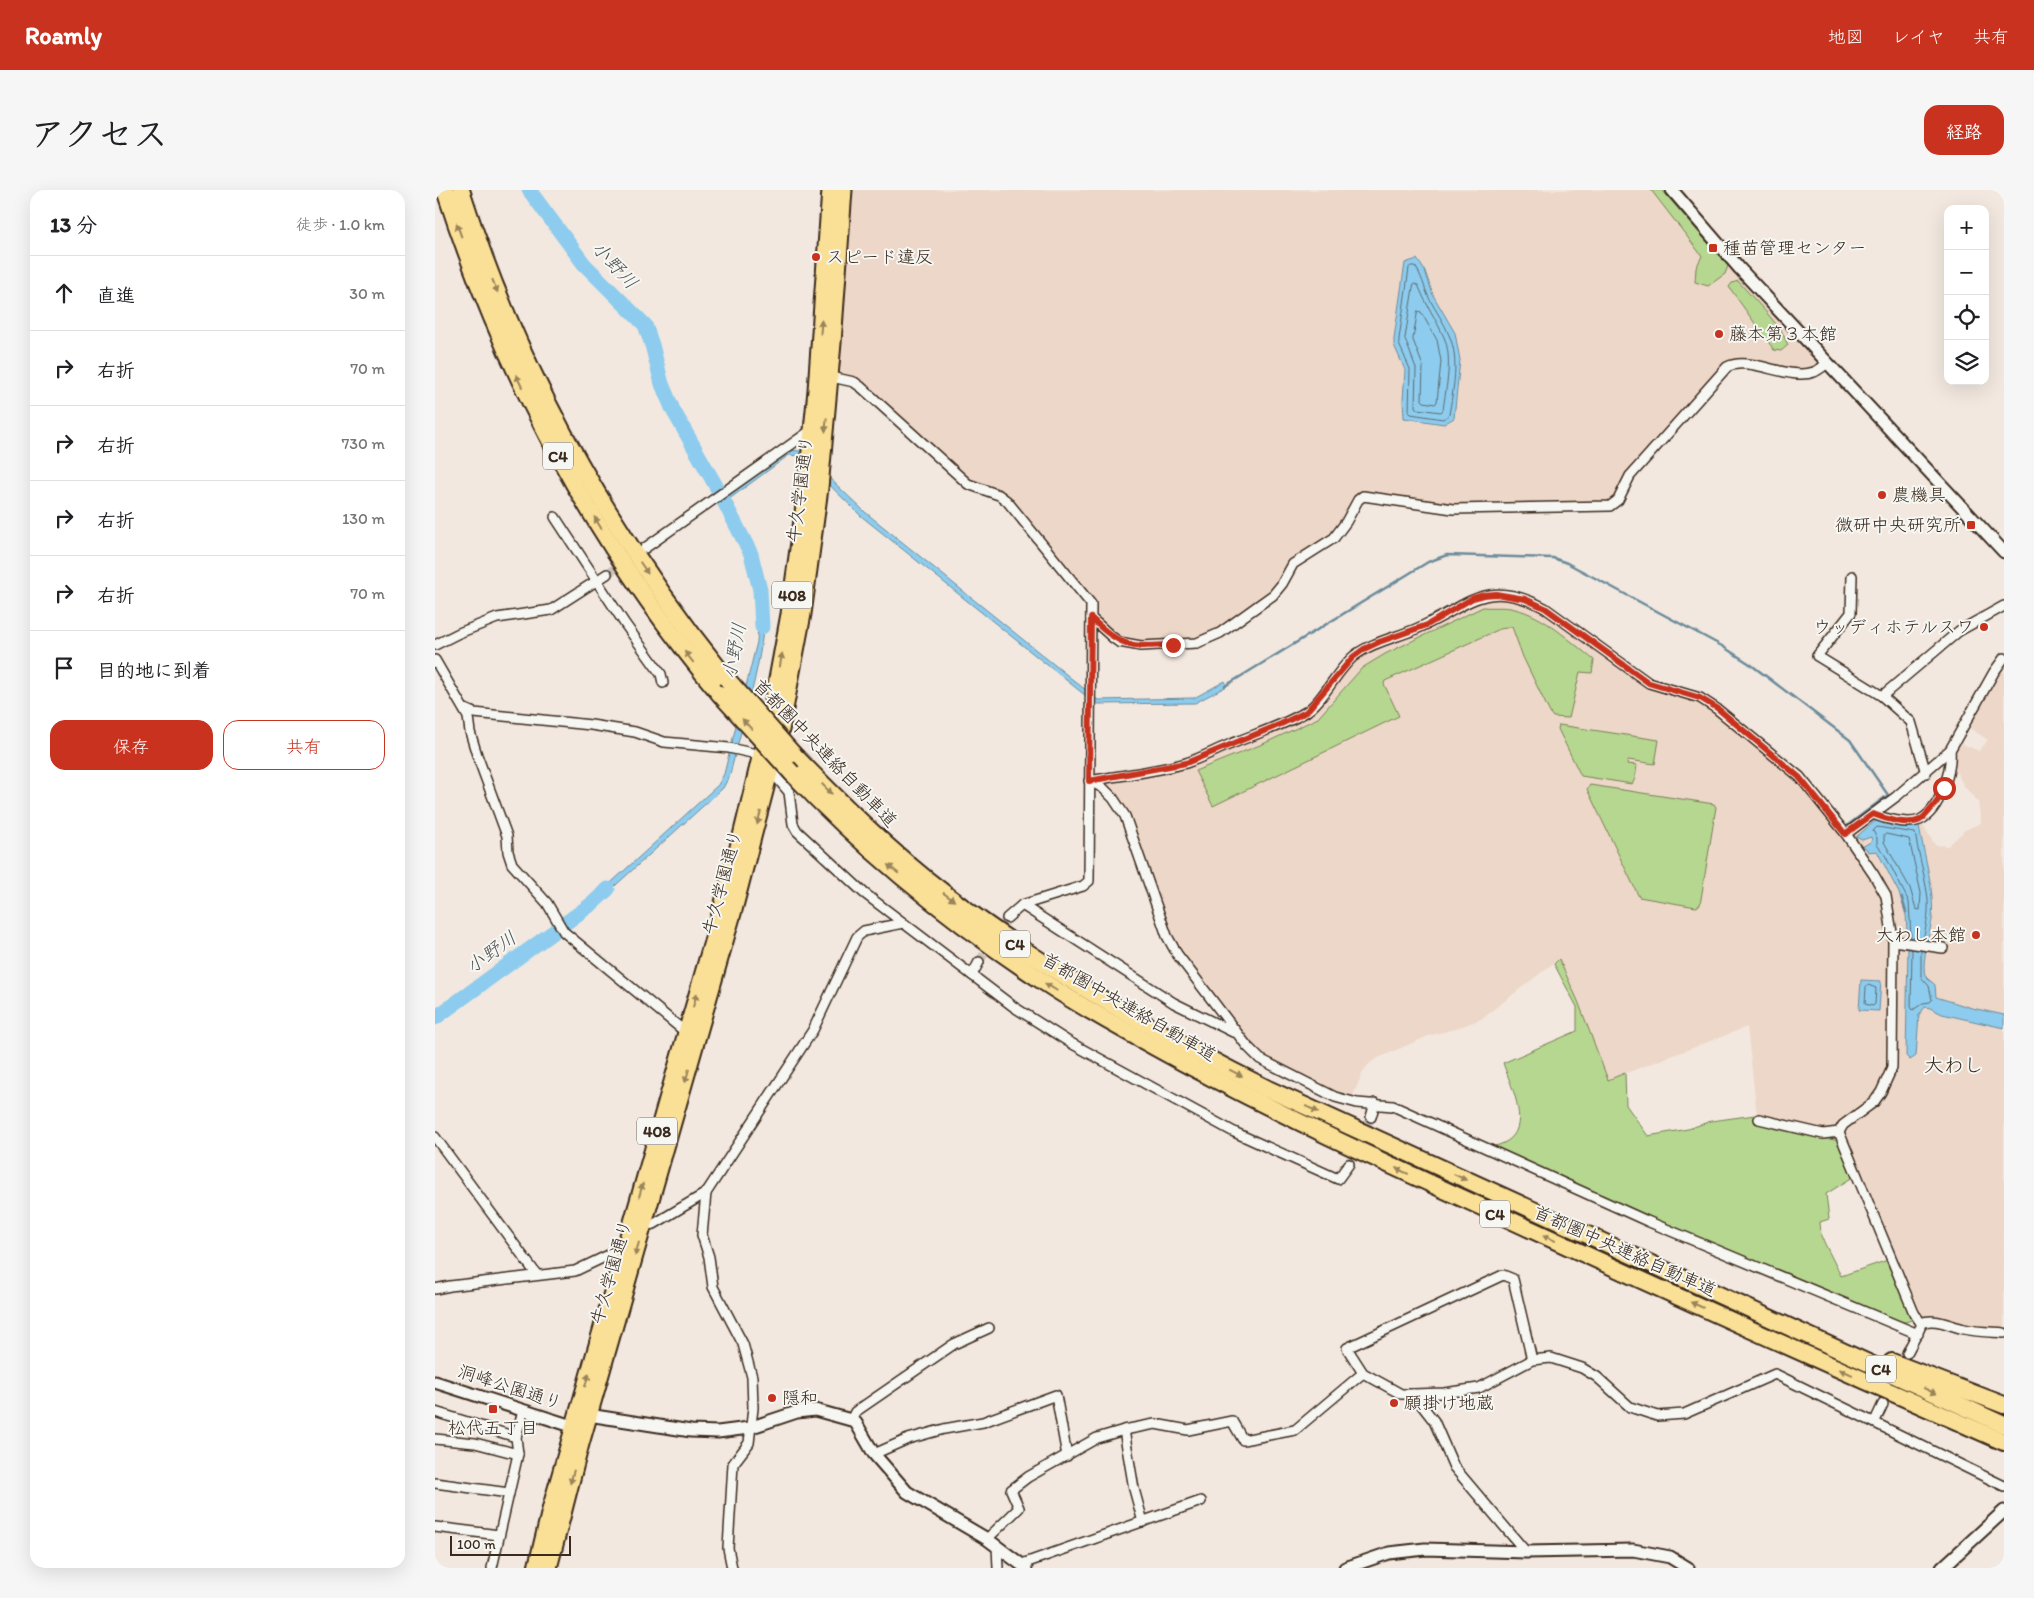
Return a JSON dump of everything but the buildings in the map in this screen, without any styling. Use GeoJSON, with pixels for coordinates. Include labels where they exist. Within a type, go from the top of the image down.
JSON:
{"type":"FeatureCollection","features":[{"type":"Feature","properties":{"kind":"highway","name":"首都圏中央連絡自動車道"},"geometry":{"type":"LineString","coordinates":[[445,190],[475,277],[524,391],[554,449],[618,557],[662,621],[720,694],[791,773],[845,827],[888,865],[986,942],[1045,983],[1215,1080],[1299,1123],[2004,1442]]}},
{"type":"Feature","properties":{"kind":"highway","name":"首都圏中央連絡自動車道"},"geometry":{"type":"LineString","coordinates":[[461,190],[490,275],[518,343],[567,441],[600,500],[672,610],[726,678],[793,754],[854,816],[896,854],[943,892],[1029,954],[1109,1005],[1179,1044],[1268,1089],[2004,1425]]}},
{"type":"Feature","properties":{"kind":"highway","name":"牛久学園通り"},"geometry":{"type":"LineString","coordinates":[[537,1568],[551,1506],[581,1421],[691,1037],[771,771],[792,674],[812,551],[824,376],[830,190]]}},
{"type":"Feature","properties":{"kind":"highway","name":"牛久学園通り"},"geometry":{"type":"LineString","coordinates":[[691,1037],[761,759],[789,614],[813,428],[824,376],[844,190]]}},
{"type":"Feature","properties":{"kind":"highway","name":"牛久学園通り"},"geometry":{"type":"LineString","coordinates":[[549,1568],[581,1421],[623,1252],[637,1225]]}},
{"type":"Feature","properties":{"kind":"highway"},"geometry":{"type":"LineString","coordinates":[[1759,1312],[2004,1405]]}},
{"type":"Feature","properties":{"kind":"highway"},"geometry":{"type":"LineString","coordinates":[[1906,1399],[1963,1432],[2004,1450]]}},
{"type":"Feature","properties":{"kind":"street"},"geometry":{"type":"LineString","coordinates":[[1672,190],[1740,269],[2004,552]]}},
{"type":"Feature","properties":{"kind":"street"},"geometry":{"type":"LineString","coordinates":[[1091,618],[1112,637],[1128,644],[1141,646],[1197,643],[1220,633],[1273,595],[1282,584],[1293,564],[1334,538],[1346,522],[1358,500],[1363,496],[1453,509],[1610,506],[1618,500],[1630,476],[1727,367],[1745,365],[1798,374],[1814,372],[1828,363]]}},
{"type":"Feature","properties":{"kind":"street"},"geometry":{"type":"LineString","coordinates":[[824,376],[853,382],[968,484],[999,495],[1007,501],[1091,604],[1089,881],[1083,886],[1022,905],[1007,918]]}},
{"type":"Feature","properties":{"kind":"street"},"geometry":{"type":"LineString","coordinates":[[645,548],[813,428]]}},
{"type":"Feature","properties":{"kind":"street"},"geometry":{"type":"LineString","coordinates":[[555,517],[596,581],[661,674],[663,684]]}},
{"type":"Feature","properties":{"kind":"street"},"geometry":{"type":"LineString","coordinates":[[435,645],[497,618],[551,610],[607,574]]}},
{"type":"Feature","properties":{"kind":"street"},"geometry":{"type":"LineString","coordinates":[[1852,576],[1851,613],[1817,656],[1882,696],[1911,722],[1926,773]]}},
{"type":"Feature","properties":{"kind":"street"},"geometry":{"type":"LineString","coordinates":[[1089,781],[1186,763],[1281,724],[1306,712],[1353,657],[1364,649],[1427,625],[1473,598],[1484,595],[1496,594],[1525,599],[1545,608],[1649,683],[1700,698],[1717,708],[1799,777],[1845,834],[1874,875],[1886,896],[1898,942],[1892,1068],[1881,1092],[1874,1102],[1843,1124],[1839,1132],[1914,1313],[1921,1323]]}},
{"type":"Feature","properties":{"kind":"street"},"geometry":{"type":"LineString","coordinates":[[1882,696],[1959,631],[2004,606]]}},
{"type":"Feature","properties":{"kind":"street"},"geometry":{"type":"LineString","coordinates":[[1845,834],[1926,773],[1950,750],[2004,658]]}},
{"type":"Feature","properties":{"kind":"street"},"geometry":{"type":"LineString","coordinates":[[435,660],[465,709],[477,755],[504,826],[507,836],[507,852],[512,864],[547,903],[564,932],[691,1037]]}},
{"type":"Feature","properties":{"kind":"street"},"geometry":{"type":"LineString","coordinates":[[465,709],[474,713],[591,725],[635,732],[664,742],[729,748],[752,754],[761,759],[789,792],[793,824],[797,831],[863,893],[1014,1007],[1069,1042],[1234,1132],[1338,1180],[1349,1164]]}},
{"type":"Feature","properties":{"kind":"street"},"geometry":{"type":"LineString","coordinates":[[1873,814],[1881,818],[1913,822],[1925,816],[1942,794],[1951,758],[1950,750]]}},
{"type":"Feature","properties":{"kind":"street"},"geometry":{"type":"LineString","coordinates":[[1089,781],[1103,788],[1113,798],[1125,816],[1167,936],[1177,954],[1237,1034],[1260,1059],[1327,1093],[1357,1103],[1393,1106],[1647,1221],[1918,1334]]}},
{"type":"Feature","properties":{"kind":"street"},"geometry":{"type":"LineString","coordinates":[[1022,905],[1174,1003],[1237,1034]]}},
{"type":"Feature","properties":{"kind":"street"},"geometry":{"type":"LineString","coordinates":[[637,1225],[654,1224],[706,1193],[813,1030],[857,937],[864,931],[903,923]]}},
{"type":"Feature","properties":{"kind":"street"},"geometry":{"type":"LineString","coordinates":[[1898,942],[1943,948]]}},
{"type":"Feature","properties":{"kind":"street"},"geometry":{"type":"LineString","coordinates":[[972,975],[979,962]]}},
{"type":"Feature","properties":{"kind":"street"},"geometry":{"type":"LineString","coordinates":[[1371,1117],[1375,1103]]}},
{"type":"Feature","properties":{"kind":"street"},"geometry":{"type":"LineString","coordinates":[[1759,1119],[1823,1134],[1839,1132]]}},
{"type":"Feature","properties":{"kind":"street"},"geometry":{"type":"LineString","coordinates":[[435,1138],[537,1275]]}},
{"type":"Feature","properties":{"kind":"street"},"geometry":{"type":"LineString","coordinates":[[706,1193],[702,1235],[709,1257],[713,1287],[743,1344],[752,1377],[753,1408],[749,1428],[749,1443],[733,1464],[728,1548],[732,1568]]}},
{"type":"Feature","properties":{"kind":"street"},"geometry":{"type":"LineString","coordinates":[[435,1289],[575,1271],[615,1252],[623,1252]]}},
{"type":"Feature","properties":{"kind":"street"},"geometry":{"type":"LineString","coordinates":[[1532,1360],[1513,1279],[1503,1275],[1347,1348],[1363,1373],[1401,1394],[1444,1393],[1479,1388],[1532,1360],[1551,1358],[1582,1368],[1597,1377],[1630,1407],[1657,1416],[1684,1414],[1775,1374],[1875,1421],[2004,1486]]}},
{"type":"Feature","properties":{"kind":"street"},"geometry":{"type":"LineString","coordinates":[[1921,1323],[1926,1321],[1945,1322],[1963,1329],[2004,1333]]}},
{"type":"Feature","properties":{"kind":"street"},"geometry":{"type":"LineString","coordinates":[[1907,1353],[1918,1334],[1921,1323]]}},
{"type":"Feature","properties":{"kind":"street"},"geometry":{"type":"LineString","coordinates":[[989,1328],[954,1344],[855,1412],[851,1420],[857,1423],[874,1454],[907,1492],[987,1539],[1024,1566],[1201,1501]]}},
{"type":"Feature","properties":{"kind":"street"},"geometry":{"type":"LineString","coordinates":[[987,1539],[1019,1508],[1011,1490],[1028,1477],[1097,1438],[1155,1424],[1188,1430],[1232,1421],[1243,1440],[1295,1430],[1363,1373]]}},
{"type":"Feature","properties":{"kind":"street","name":"洞峰公園通り"},"geometry":{"type":"LineString","coordinates":[[435,1382],[523,1411],[581,1421],[718,1432],[749,1428],[797,1412],[815,1410],[851,1420]]}},
{"type":"Feature","properties":{"kind":"street"},"geometry":{"type":"LineString","coordinates":[[1413,1394],[1434,1421],[1454,1468],[1526,1552]]}},
{"type":"Feature","properties":{"kind":"street"},"geometry":{"type":"LineString","coordinates":[[874,1454],[908,1439],[944,1429],[983,1422],[1056,1395],[1067,1456]]}},
{"type":"Feature","properties":{"kind":"street"},"geometry":{"type":"LineString","coordinates":[[1875,1421],[1883,1404]]}},
{"type":"Feature","properties":{"kind":"street"},"geometry":{"type":"LineString","coordinates":[[492,1568],[518,1454],[516,1437],[523,1411]]}},
{"type":"Feature","properties":{"kind":"street"},"geometry":{"type":"LineString","coordinates":[[435,1412],[516,1437]]}},
{"type":"Feature","properties":{"kind":"street"},"geometry":{"type":"LineString","coordinates":[[475,1443],[477,1425]]}},
{"type":"Feature","properties":{"kind":"street"},"geometry":{"type":"LineString","coordinates":[[1124,1430],[1134,1489],[1143,1522]]}},
{"type":"Feature","properties":{"kind":"street"},"geometry":{"type":"LineString","coordinates":[[435,1439],[475,1443],[518,1454]]}},
{"type":"Feature","properties":{"kind":"street"},"geometry":{"type":"LineString","coordinates":[[435,1483],[509,1493]]}},
{"type":"Feature","properties":{"kind":"street"},"geometry":{"type":"LineString","coordinates":[[1942,1568],[2004,1511]]}},
{"type":"Feature","properties":{"kind":"street"},"geometry":{"type":"LineString","coordinates":[[435,1527],[499,1535]]}},
{"type":"Feature","properties":{"kind":"street"},"geometry":{"type":"LineString","coordinates":[[997,1546],[998,1568]]}},
{"type":"Feature","properties":{"kind":"street"},"geometry":{"type":"LineString","coordinates":[[1345,1568],[1389,1553],[1425,1549],[1526,1552],[1633,1550],[1670,1558],[1688,1568]]}},
{"type":"Feature","properties":{"kind":"shaded area"},"geometry":{"type":"Polygon","coordinates":[[[853,190],[1661,190],[1741,281],[1820,365],[1813,369],[1802,371],[1735,362],[1627,472],[1616,494],[1607,502],[1549,501],[1468,506],[1442,504],[1367,492],[1361,494],[1353,501],[1331,534],[1297,555],[1289,564],[1280,582],[1270,592],[1222,628],[1204,638],[1190,641],[1139,642],[1118,637],[1104,626],[1092,601],[1012,502],[970,480],[857,378],[852,379],[840,375],[853,190]]]}},
{"type":"Feature","properties":{"kind":"shaded area"},"geometry":{"type":"Polygon","coordinates":[[[1496,598],[1527,604],[1545,613],[1646,686],[1697,701],[1713,710],[1796,779],[1845,840],[1873,818],[1921,822],[1935,845],[1948,846],[1965,830],[1981,823],[1978,802],[1964,786],[1952,764],[1960,743],[1979,751],[1988,740],[1968,727],[2004,667],[2004,1329],[1964,1325],[1924,1316],[1916,1310],[1844,1136],[1835,1126],[1826,1131],[1757,1115],[1747,1027],[1608,1080],[1578,1001],[1559,959],[1481,1019],[1455,1029],[1428,1036],[1376,1059],[1368,1065],[1362,1074],[1352,1098],[1334,1092],[1259,1052],[1231,1021],[1180,953],[1168,930],[1151,879],[1106,787],[1108,782],[1178,768],[1295,722],[1364,654],[1384,644],[1415,634],[1467,605],[1496,598]]]}},
{"type":"Feature","properties":{"kind":"green space"},"geometry":{"type":"Polygon","coordinates":[[[1651,190],[1662,190],[1728,266],[1725,274],[1708,286],[1695,282],[1696,268],[1702,256],[1651,190]]]}},
{"type":"Feature","properties":{"kind":"green space"},"geometry":{"type":"Polygon","coordinates":[[[1738,281],[1781,330],[1788,345],[1781,351],[1774,350],[1729,287],[1732,283],[1738,281]]]}},
{"type":"Feature","properties":{"kind":"green space"},"geometry":{"type":"Polygon","coordinates":[[[1483,607],[1511,608],[1537,617],[1557,630],[1594,660],[1592,673],[1580,672],[1569,718],[1553,717],[1523,657],[1512,627],[1500,629],[1385,681],[1384,684],[1399,716],[1213,806],[1195,771],[1265,743],[1318,718],[1362,668],[1385,654],[1483,607]]]}},
{"type":"Feature","properties":{"kind":"green space"},"geometry":{"type":"Polygon","coordinates":[[[1559,725],[1659,740],[1655,764],[1628,760],[1627,764],[1637,765],[1635,779],[1632,784],[1581,776],[1558,729],[1559,725]]]}},
{"type":"Feature","properties":{"kind":"green space"},"geometry":{"type":"Polygon","coordinates":[[[1590,785],[1714,804],[1716,807],[1700,905],[1696,907],[1639,897],[1587,789],[1590,785]]]}},
{"type":"Feature","properties":{"kind":"green space"},"geometry":{"type":"Polygon","coordinates":[[[1559,959],[1578,1001],[1608,1080],[1625,1073],[1626,1105],[1648,1136],[1688,1129],[1711,1121],[1755,1115],[1754,1120],[1838,1141],[1853,1177],[1826,1194],[1829,1219],[1820,1222],[1821,1236],[1841,1276],[1888,1260],[1912,1320],[1905,1322],[1897,1321],[1599,1196],[1495,1149],[1495,1146],[1508,1141],[1515,1132],[1518,1122],[1515,1098],[1503,1063],[1577,1031],[1577,1007],[1554,964],[1559,959]]]}},
{"type":"Feature","properties":{"kind":"water"},"geometry":{"type":"Polygon","coordinates":[[[1417,259],[1425,271],[1433,295],[1455,333],[1460,360],[1454,418],[1444,424],[1404,418],[1405,370],[1394,345],[1394,338],[1405,263],[1417,259]]]}},
{"type":"Feature","properties":{"kind":"water"},"geometry":{"type":"Polygon","coordinates":[[[787,450],[801,451],[865,512],[1098,700],[1194,698],[1225,681],[1227,686],[1195,703],[1096,704],[861,516],[800,456],[789,455],[728,500],[724,496],[787,450]]]}},
{"type":"Feature","properties":{"kind":"water"},"geometry":{"type":"Polygon","coordinates":[[[764,606],[761,647],[757,669],[730,775],[723,788],[595,904],[591,901],[718,785],[724,774],[757,642],[759,607],[764,606]]]}},
{"type":"Feature","properties":{"kind":"water"},"geometry":{"type":"Polygon","coordinates":[[[1875,821],[1912,827],[1919,825],[1931,884],[1933,908],[1924,972],[1926,977],[1935,985],[1936,997],[2004,1015],[2004,1028],[1942,1014],[1925,1007],[1919,1015],[1916,1056],[1910,1060],[1906,1056],[1908,946],[1906,915],[1899,893],[1877,851],[1868,852],[1866,848],[1862,847],[1872,841],[1871,837],[1862,840],[1856,837],[1875,821]]]}},
{"type":"Feature","properties":{"kind":"water"},"geometry":{"type":"Polygon","coordinates":[[[1861,980],[1881,981],[1879,1011],[1859,1010],[1861,980]]]}},
{"type":"Feature","properties":{"kind":"waterway","name":"小野川"},"geometry":{"type":"LineString","coordinates":[[529,190],[584,264],[645,325],[662,384],[673,410],[716,486],[751,554],[760,590],[762,627]]}},
{"type":"Feature","properties":{"kind":"waterway"},"geometry":{"type":"LineString","coordinates":[[1225,686],[1428,562],[1447,555],[1553,558],[1567,563],[1722,646],[1750,664],[1850,740],[1888,795],[1848,825]]}},
{"type":"Feature","properties":{"kind":"waterway","name":"小野川"},"geometry":{"type":"LineString","coordinates":[[435,1018],[593,903],[608,889]]}},
{"type":"Feature","properties":{"kind":"waterway"},"geometry":{"type":"LineString","coordinates":[[1902,898],[1906,912]]}},
{"type":"Feature","properties":{"kind":"tunnel"},"geometry":{"type":"LineString","coordinates":[[607,574],[625,561]]}},
{"type":"Feature","properties":{"kind":"tunnel"},"geometry":{"type":"LineString","coordinates":[[979,962],[1007,918]]}},
{"type":"Feature","properties":{"kind":"tunnel"},"geometry":{"type":"LineString","coordinates":[[1349,1164],[1371,1117]]}},
{"type":"Feature","properties":{"kind":"place","name":"種苗管理センター"},"geometry":{"type":"Point","coordinates":[1713,248]}},
{"type":"Feature","properties":{"kind":"place","name":"スピード違反"},"geometry":{"type":"Point","coordinates":[816,257]}},
{"type":"Feature","properties":{"kind":"place","name":"藤本第３本館"},"geometry":{"type":"Point","coordinates":[1719,334]}},
{"type":"Feature","properties":{"kind":"place","name":"農機具"},"geometry":{"type":"Point","coordinates":[1882,495]}},
{"type":"Feature","properties":{"kind":"place","name":"微研中央研究所"},"geometry":{"type":"Point","coordinates":[1971,525]}},
{"type":"Feature","properties":{"kind":"place","name":"ウッディホテルスワ"},"geometry":{"type":"Point","coordinates":[1984,627]}},
{"type":"Feature","properties":{"kind":"place","name":"大わし本館"},"geometry":{"type":"Point","coordinates":[1976,935]}},
{"type":"Feature","properties":{"kind":"place","name":"隠和"},"geometry":{"type":"Point","coordinates":[772,1398]}},
{"type":"Feature","properties":{"kind":"place","name":"願掛け地蔵"},"geometry":{"type":"Point","coordinates":[1394,1403]}},
{"type":"Feature","properties":{"kind":"place","name":"松代五丁目"},"geometry":{"type":"Point","coordinates":[493,1409]}},
{"type":"Feature","properties":{"kind":"district","name":"大わし"},"geometry":{"type":"Point","coordinates":[1954,1065]}},
{"type":"Feature","properties":{"kind":"route"},"geometry":{"type":"LineString","coordinates":[[1173,645],[1141,646],[1119,642],[1091,618],[1089,781],[1186,763],[1281,724],[1306,712],[1353,657],[1364,649],[1427,625],[1473,598],[1496,594],[1514,596],[1534,602],[1649,683],[1700,698],[1717,708],[1799,777],[1845,834],[1873,814],[1881,818],[1902,821],[1913,822],[1920,820],[1940,799],[1944,788]]}}]}
